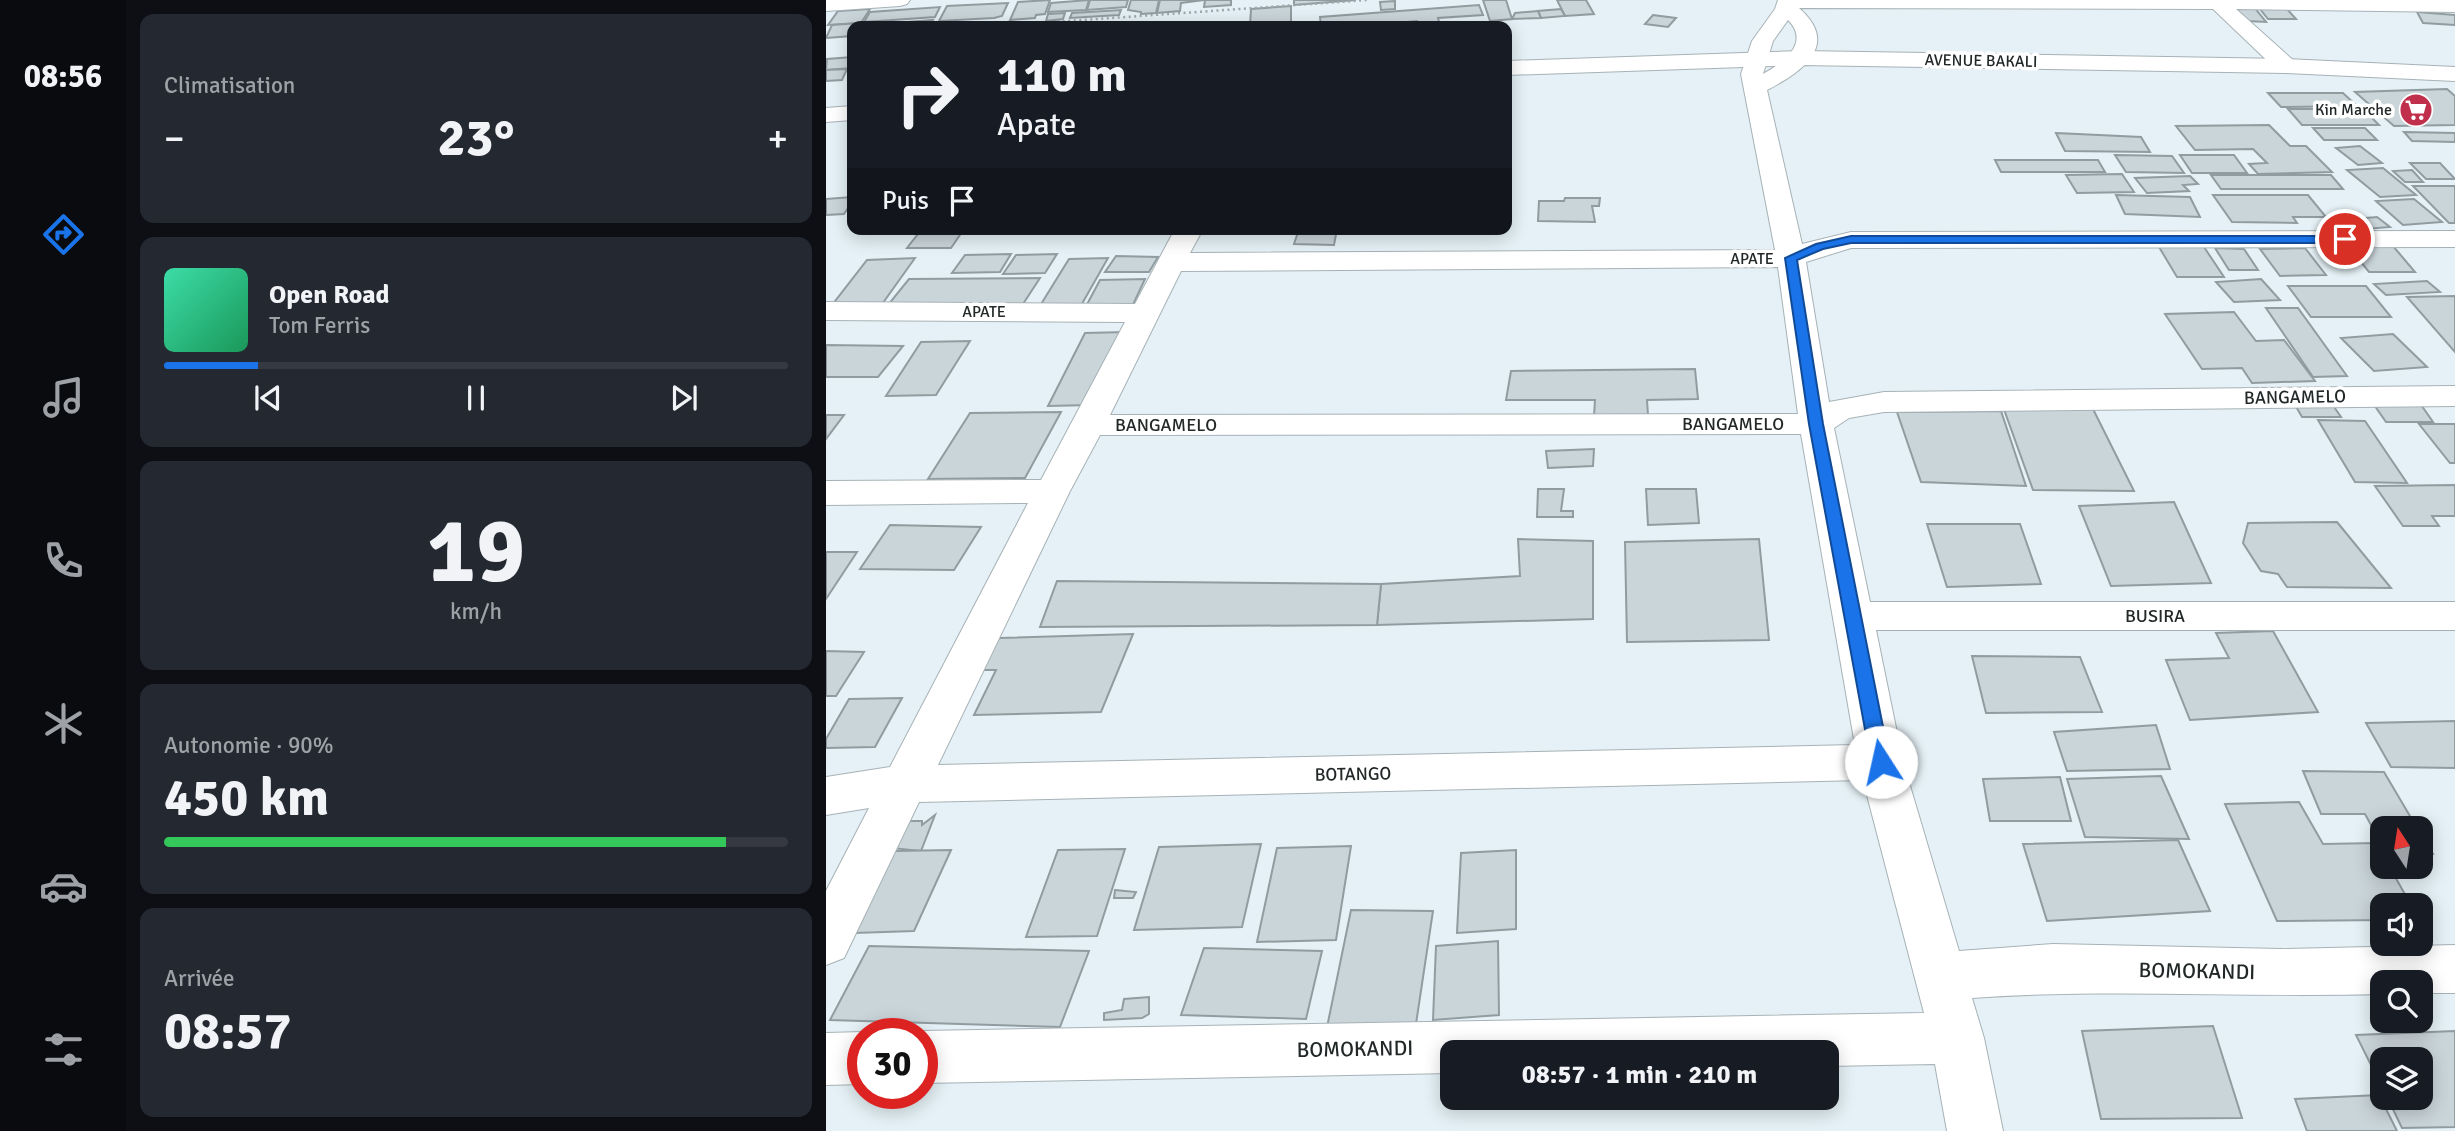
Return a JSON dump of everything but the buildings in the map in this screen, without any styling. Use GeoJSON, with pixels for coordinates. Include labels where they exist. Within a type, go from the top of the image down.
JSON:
{"type":"FeatureCollection","features":[{"type":"Feature","properties":{"kind":"street"},"geometry":{"type":"LineString","coordinates":[[826,5],[900,0]]}},
{"type":"Feature","properties":{"kind":"street"},"geometry":{"type":"LineString","coordinates":[[2217,1],[2286,66]]}},
{"type":"Feature","properties":{"kind":"street"},"geometry":{"type":"LineString","coordinates":[[1788,4],[2217,1],[2455,6]]}},
{"type":"Feature","properties":{"kind":"street"},"geometry":{"type":"LineString","coordinates":[[1512,68],[1756,72],[1779,75],[1801,58],[1808,36],[1788,4]]}},
{"type":"Feature","properties":{"kind":"street"},"geometry":{"type":"LineString","coordinates":[[1788,4],[1772,25],[1756,72],[1791,258],[1816,424],[1881,762],[1940,975],[1975,1131]]}},
{"type":"Feature","properties":{"kind":"street","name":"AVENUE BAKALI"},"geometry":{"type":"LineString","coordinates":[[1801,58],[2286,66],[2455,74]]}},
{"type":"Feature","properties":{"kind":"street"},"geometry":{"type":"LineString","coordinates":[[826,115],[847,113]]}},
{"type":"Feature","properties":{"kind":"street"},"geometry":{"type":"LineString","coordinates":[[826,942],[1052,491],[1090,425],[1142,313],[1186,235]]}},
{"type":"Feature","properties":{"kind":"street","name":"APATE"},"geometry":{"type":"LineString","coordinates":[[1171,262],[1791,258],[1820,247],[1851,240],[2455,239]]}},
{"type":"Feature","properties":{"kind":"street","name":"APATE"},"geometry":{"type":"LineString","coordinates":[[826,311],[1142,313]]}},
{"type":"Feature","properties":{"kind":"street","name":"BANGAMELO"},"geometry":{"type":"LineString","coordinates":[[1090,425],[1816,424],[1839,410],[1884,402],[2455,396]]}},
{"type":"Feature","properties":{"kind":"street"},"geometry":{"type":"LineString","coordinates":[[826,493],[1052,491]]}},
{"type":"Feature","properties":{"kind":"street","name":"BUSIRA"},"geometry":{"type":"LineString","coordinates":[[1854,616],[2455,616]]}},
{"type":"Feature","properties":{"kind":"street","name":"BOTANGO"},"geometry":{"type":"LineString","coordinates":[[826,796],[903,784],[1881,762]]}},
{"type":"Feature","properties":{"kind":"street","name":"BOMOKANDI"},"geometry":{"type":"LineString","coordinates":[[1940,975],[2053,968],[2281,973],[2455,969]]}},
{"type":"Feature","properties":{"kind":"street","name":"BOMOKANDI"},"geometry":{"type":"LineString","coordinates":[[938,1057],[1956,1038]]}},
{"type":"Feature","properties":{"kind":"street"},"geometry":{"type":"LineString","coordinates":[[826,1059],[847,1058]]}},
{"type":"Feature","properties":{"kind":"path"},"geometry":{"type":"LineString","coordinates":[[1068,21],[1368,0]]}},
{"type":"Feature","properties":{"kind":"place","name":"Kin Marche"},"geometry":{"type":"Point","coordinates":[2416,110]}},
{"type":"Feature","properties":{"kind":"route"},"geometry":{"type":"LineString","coordinates":[[1881,762],[1816,424],[1791,258],[1803,252],[1851,240],[2345,239]]}}]}
